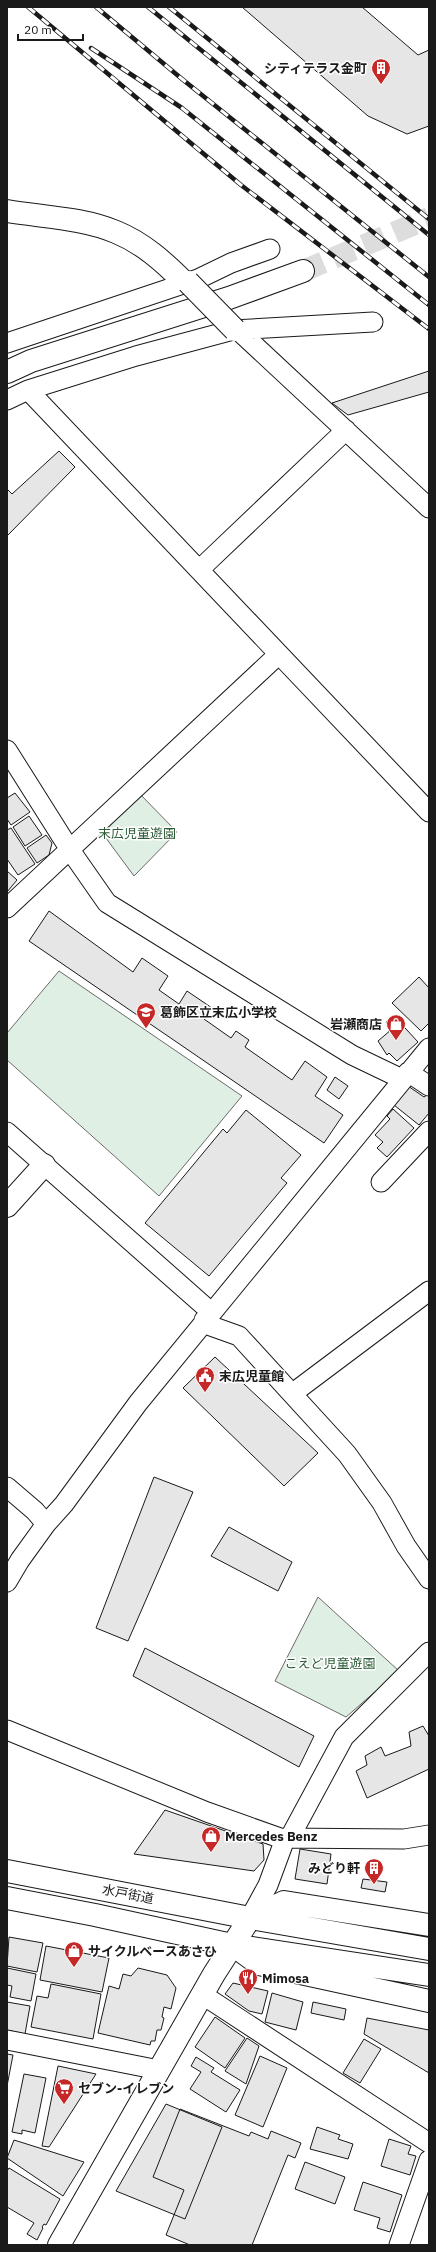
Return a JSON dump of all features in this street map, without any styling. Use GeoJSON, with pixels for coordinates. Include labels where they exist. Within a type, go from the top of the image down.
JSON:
{"type":"FeatureCollection","features":[{"type":"Feature","properties":{"kind":"main road"},"geometry":{"type":"LineString","coordinates":[[7,211],[93,224],[116,232],[139,243],[157,256],[235,330]]}},
{"type":"Feature","properties":{"kind":"main road"},"geometry":{"type":"LineString","coordinates":[[7,372],[31,361],[254,290],[303,271]]}},
{"type":"Feature","properties":{"kind":"main road"},"geometry":{"type":"LineString","coordinates":[[7,1206],[44,1165]]}},
{"type":"Feature","properties":{"kind":"main road","name":"水戸街道"},"geometry":{"type":"LineString","coordinates":[[7,1871],[250,1918],[429,1949]]}},
{"type":"Feature","properties":{"kind":"main road","name":"水戸街道"},"geometry":{"type":"LineString","coordinates":[[7,1898],[95,1915],[232,1945],[429,1975]]}},
{"type":"Feature","properties":{"kind":"main road"},"geometry":{"type":"LineString","coordinates":[[59,2245],[232,1945],[250,1918],[284,1902],[429,1925]]}},
{"type":"Feature","properties":{"kind":"main road","name":"水戸街道"},"geometry":{"type":"LineString","coordinates":[[232,1945],[259,1964],[429,2001]]}},
{"type":"Feature","properties":{"kind":"street"},"geometry":{"type":"LineString","coordinates":[[7,343],[185,283],[270,249]]}},
{"type":"Feature","properties":{"kind":"street"},"geometry":{"type":"LineString","coordinates":[[7,400],[28,390],[136,356],[235,330],[373,322]]}},
{"type":"Feature","properties":{"kind":"street"},"geometry":{"type":"LineString","coordinates":[[235,330],[346,430],[429,508]]}},
{"type":"Feature","properties":{"kind":"street"},"geometry":{"type":"LineString","coordinates":[[28,390],[429,812]]}},
{"type":"Feature","properties":{"kind":"street"},"geometry":{"type":"LineString","coordinates":[[199,570],[346,430]]}},
{"type":"Feature","properties":{"kind":"street"},"geometry":{"type":"LineString","coordinates":[[7,908],[279,654]]}},
{"type":"Feature","properties":{"kind":"street"},"geometry":{"type":"LineString","coordinates":[[7,750],[70,850],[107,903],[339,1047],[429,1086]]}},
{"type":"Feature","properties":{"kind":"street"},"geometry":{"type":"LineString","coordinates":[[7,1582],[20,1560],[46,1524],[64,1504],[138,1404],[208,1316],[405,1075],[429,1048]]}},
{"type":"Feature","properties":{"kind":"street"},"geometry":{"type":"LineString","coordinates":[[381,1182],[429,1131]]}},
{"type":"Feature","properties":{"kind":"street"},"geometry":{"type":"LineString","coordinates":[[7,1132],[208,1316],[211,1326],[239,1336],[293,1393],[348,1454],[382,1503],[406,1546],[429,1579]]}},
{"type":"Feature","properties":{"kind":"street"},"geometry":{"type":"LineString","coordinates":[[293,1393],[429,1291]]}},
{"type":"Feature","properties":{"kind":"street"},"geometry":{"type":"LineString","coordinates":[[7,1487],[46,1524]]}},
{"type":"Feature","properties":{"kind":"street"},"geometry":{"type":"LineString","coordinates":[[250,1918],[268,1885],[287,1839],[344,1737],[429,1652]]}},
{"type":"Feature","properties":{"kind":"street"},"geometry":{"type":"LineString","coordinates":[[7,1730],[207,1812],[287,1839],[404,1839],[429,1835]]}},
{"type":"Feature","properties":{"kind":"street"},"geometry":{"type":"LineString","coordinates":[[203,1995],[429,2143]]}},
{"type":"Feature","properties":{"kind":"street"},"geometry":{"type":"LineString","coordinates":[[7,2040],[159,2070]]}},
{"type":"Feature","properties":{"kind":"street"},"geometry":{"type":"LineString","coordinates":[[399,2245],[429,2160]]}},
{"type":"Feature","properties":{"kind":"green space","name":"末広児童遊園"},"geometry":{"type":"Polygon","coordinates":[[[138,792],[177,832],[134,876],[100,830],[138,792]]]}},
{"type":"Feature","properties":{"kind":"green space"},"geometry":{"type":"Polygon","coordinates":[[[59,971],[242,1096],[159,1196],[7,1060],[7,1033],[59,971]]]}},
{"type":"Feature","properties":{"kind":"green space","name":"こえど児童遊園"},"geometry":{"type":"Polygon","coordinates":[[[318,1597],[399,1671],[346,1717],[275,1681],[318,1597]]]}},
{"type":"Feature","properties":{"kind":"building","name":"シティテラス金町"},"geometry":{"type":"Polygon","coordinates":[[[242,7],[362,7],[418,55],[429,50],[429,126],[407,134],[368,116],[242,7]]]}},
{"type":"Feature","properties":{"kind":"building"},"geometry":{"type":"Polygon","coordinates":[[[429,371],[429,392],[348,415],[332,403],[429,371]]]}},
{"type":"Feature","properties":{"kind":"building"},"geometry":{"type":"Polygon","coordinates":[[[59,451],[75,467],[7,536],[7,489],[12,494],[59,451]]]}},
{"type":"Feature","properties":{"kind":"building"},"geometry":{"type":"Polygon","coordinates":[[[15,793],[30,812],[11,825],[7,819],[7,798],[15,793]]]}},
{"type":"Feature","properties":{"kind":"building"},"geometry":{"type":"Polygon","coordinates":[[[29,816],[42,835],[25,846],[13,827],[29,816]]]}},
{"type":"Feature","properties":{"kind":"building"},"geometry":{"type":"Polygon","coordinates":[[[11,828],[35,864],[18,875],[7,859],[7,830],[11,828]]]}},
{"type":"Feature","properties":{"kind":"building"},"geometry":{"type":"Polygon","coordinates":[[[46,835],[52,843],[49,855],[37,863],[27,848],[46,835]]]}},
{"type":"Feature","properties":{"kind":"building"},"geometry":{"type":"Polygon","coordinates":[[[7,871],[17,880],[7,892],[7,871]]]}},
{"type":"Feature","properties":{"kind":"building"},"geometry":{"type":"Polygon","coordinates":[[[49,911],[133,972],[142,958],[168,976],[159,990],[179,1004],[187,991],[212,1008],[204,1019],[231,1038],[236,1031],[249,1040],[245,1047],[292,1080],[305,1061],[327,1077],[315,1096],[343,1115],[324,1143],[29,941],[49,911]]]}},
{"type":"Feature","properties":{"kind":"building"},"geometry":{"type":"Polygon","coordinates":[[[419,977],[429,988],[429,1023],[421,1031],[392,1003],[419,977]]]}},
{"type":"Feature","properties":{"kind":"building"},"geometry":{"type":"Polygon","coordinates":[[[394,1016],[418,1042],[397,1061],[389,1053],[387,1055],[378,1041],[392,1029],[386,1022],[394,1016]]]}},
{"type":"Feature","properties":{"kind":"building"},"geometry":{"type":"Polygon","coordinates":[[[335,1077],[348,1086],[339,1099],[327,1090],[335,1077]]]}},
{"type":"Feature","properties":{"kind":"building"},"geometry":{"type":"Polygon","coordinates":[[[408,1086],[424,1097],[427,1095],[429,1096],[429,1113],[419,1125],[394,1105],[408,1086]]]}},
{"type":"Feature","properties":{"kind":"building"},"geometry":{"type":"Polygon","coordinates":[[[393,1109],[414,1128],[387,1157],[377,1148],[383,1142],[375,1135],[390,1119],[387,1116],[393,1109]]]}},
{"type":"Feature","properties":{"kind":"building"},"geometry":{"type":"Polygon","coordinates":[[[246,1110],[301,1155],[281,1178],[287,1183],[209,1276],[145,1223],[223,1129],[227,1133],[246,1110]]]}},
{"type":"Feature","properties":{"kind":"building"},"geometry":{"type":"Polygon","coordinates":[[[215,1357],[318,1453],[284,1486],[183,1388],[215,1357]]]}},
{"type":"Feature","properties":{"kind":"building"},"geometry":{"type":"Polygon","coordinates":[[[154,1477],[193,1492],[128,1641],[96,1628],[154,1477]]]}},
{"type":"Feature","properties":{"kind":"building"},"geometry":{"type":"Polygon","coordinates":[[[229,1527],[292,1562],[278,1591],[211,1556],[229,1527]]]}},
{"type":"Feature","properties":{"kind":"building"},"geometry":{"type":"Polygon","coordinates":[[[145,1648],[314,1736],[299,1767],[133,1676],[145,1648]]]}},
{"type":"Feature","properties":{"kind":"building"},"geometry":{"type":"Polygon","coordinates":[[[423,1726],[429,1736],[429,1769],[367,1798],[356,1771],[367,1765],[365,1756],[381,1747],[385,1756],[411,1746],[409,1732],[423,1726]]]}},
{"type":"Feature","properties":{"kind":"building"},"geometry":{"type":"Polygon","coordinates":[[[165,1810],[263,1844],[264,1860],[254,1871],[134,1854],[165,1810]]]}},
{"type":"Feature","properties":{"kind":"building"},"geometry":{"type":"Polygon","coordinates":[[[300,1849],[331,1854],[327,1884],[295,1879],[300,1849]]]}},
{"type":"Feature","properties":{"kind":"building","name":"みどり軒"},"geometry":{"type":"Polygon","coordinates":[[[363,1879],[387,1882],[385,1892],[361,1888],[363,1879]]]}},
{"type":"Feature","properties":{"kind":"building"},"geometry":{"type":"Polygon","coordinates":[[[9,1937],[43,1943],[37,1972],[7,1966],[9,1937]]]}},
{"type":"Feature","properties":{"kind":"building"},"geometry":{"type":"Polygon","coordinates":[[[46,1946],[109,1958],[102,1992],[40,1980],[46,1946]]]}},
{"type":"Feature","properties":{"kind":"building"},"geometry":{"type":"Polygon","coordinates":[[[7,1968],[36,1974],[31,2001],[10,1997],[12,1986],[7,1985],[7,1968]]]}},
{"type":"Feature","properties":{"kind":"building"},"geometry":{"type":"Polygon","coordinates":[[[138,1968],[167,1975],[176,1988],[171,2009],[164,2007],[162,2017],[164,2018],[161,2030],[157,2030],[155,2041],[151,2041],[150,2045],[98,2033],[109,1986],[119,1989],[123,1974],[131,1976],[138,1968]]]}},
{"type":"Feature","properties":{"kind":"building"},"geometry":{"type":"Polygon","coordinates":[[[233,1983],[268,1991],[262,2014],[249,2011],[225,1994],[233,1983]]]}},
{"type":"Feature","properties":{"kind":"building"},"geometry":{"type":"Polygon","coordinates":[[[51,1984],[101,1994],[93,2039],[31,2027],[37,1996],[48,1998],[51,1984]]]}},
{"type":"Feature","properties":{"kind":"building"},"geometry":{"type":"Polygon","coordinates":[[[272,1993],[303,2002],[296,2030],[265,2022],[272,1993]]]}},
{"type":"Feature","properties":{"kind":"building"},"geometry":{"type":"Polygon","coordinates":[[[7,2002],[30,2006],[25,2034],[7,2030],[7,2002]]]}},
{"type":"Feature","properties":{"kind":"building"},"geometry":{"type":"Polygon","coordinates":[[[313,2002],[346,2009],[344,2020],[311,2013],[313,2002]]]}},
{"type":"Feature","properties":{"kind":"building"},"geometry":{"type":"Polygon","coordinates":[[[215,2017],[245,2038],[225,2068],[195,2047],[215,2017]]]}},
{"type":"Feature","properties":{"kind":"building"},"geometry":{"type":"Polygon","coordinates":[[[367,2018],[429,2030],[429,2073],[364,2034],[367,2018]]]}},
{"type":"Feature","properties":{"kind":"building"},"geometry":{"type":"Polygon","coordinates":[[[247,2038],[259,2046],[246,2084],[225,2071],[247,2038]]]}},
{"type":"Feature","properties":{"kind":"building"},"geometry":{"type":"Polygon","coordinates":[[[364,2039],[381,2049],[360,2083],[343,2073],[364,2039]]]}},
{"type":"Feature","properties":{"kind":"building"},"geometry":{"type":"Polygon","coordinates":[[[7,2054],[13,2055],[7,2086],[7,2054]]]}},
{"type":"Feature","properties":{"kind":"building"},"geometry":{"type":"Polygon","coordinates":[[[260,2056],[287,2068],[263,2127],[235,2115],[260,2056]]]}},
{"type":"Feature","properties":{"kind":"building"},"geometry":{"type":"Polygon","coordinates":[[[196,2057],[214,2068],[211,2072],[240,2090],[226,2112],[190,2089],[201,2072],[191,2066],[196,2057]]]}},
{"type":"Feature","properties":{"kind":"building"},"geometry":{"type":"Polygon","coordinates":[[[58,2066],[96,2074],[49,2147],[42,2146],[58,2066]]]}},
{"type":"Feature","properties":{"kind":"building"},"geometry":{"type":"Polygon","coordinates":[[[24,2074],[46,2078],[35,2133],[22,2130],[22,2134],[12,2132],[24,2074]]]}},
{"type":"Feature","properties":{"kind":"building"},"geometry":{"type":"Polygon","coordinates":[[[166,2104],[222,2127],[185,2219],[116,2191],[166,2104]]]}},
{"type":"Feature","properties":{"kind":"building"},"geometry":{"type":"Polygon","coordinates":[[[180,2109],[249,2136],[251,2132],[268,2139],[271,2131],[301,2143],[295,2158],[288,2155],[252,2245],[190,2245],[166,2235],[184,2190],[153,2177],[180,2109]]]}},
{"type":"Feature","properties":{"kind":"building"},"geometry":{"type":"Polygon","coordinates":[[[317,2127],[340,2135],[338,2139],[353,2144],[348,2159],[310,2149],[317,2127]]]}},
{"type":"Feature","properties":{"kind":"building"},"geometry":{"type":"Polygon","coordinates":[[[389,2139],[411,2146],[408,2154],[416,2156],[410,2175],[381,2166],[389,2139]]]}},
{"type":"Feature","properties":{"kind":"building"},"geometry":{"type":"Polygon","coordinates":[[[14,2140],[84,2162],[63,2196],[7,2158],[14,2140]]]}},
{"type":"Feature","properties":{"kind":"building"},"geometry":{"type":"Polygon","coordinates":[[[305,2162],[345,2177],[335,2204],[295,2189],[305,2162]]]}},
{"type":"Feature","properties":{"kind":"building"},"geometry":{"type":"Polygon","coordinates":[[[9,2168],[60,2199],[46,2225],[44,2224],[42,2227],[43,2228],[37,2240],[27,2234],[34,2223],[7,2207],[7,2171],[9,2168]]]}},
{"type":"Feature","properties":{"kind":"building"},"geometry":{"type":"Polygon","coordinates":[[[363,2182],[402,2195],[390,2232],[377,2228],[380,2218],[354,2210],[363,2182]]]}},
{"type":"Feature","properties":{"kind":"tunnel"},"geometry":{"type":"LineString","coordinates":[[303,271],[429,218]]}},
{"type":"Feature","properties":{"kind":"railway"},"geometry":{"type":"LineString","coordinates":[[28,7],[241,185],[429,329]]}},
{"type":"Feature","properties":{"kind":"railway"},"geometry":{"type":"LineString","coordinates":[[96,7],[182,79],[429,277]]}},
{"type":"Feature","properties":{"kind":"railway"},"geometry":{"type":"LineString","coordinates":[[148,7],[429,235]]}},
{"type":"Feature","properties":{"kind":"railway"},"geometry":{"type":"LineString","coordinates":[[169,7],[429,219]]}},
{"type":"Feature","properties":{"kind":"railway"},"geometry":{"type":"LineString","coordinates":[[91,48],[182,108],[429,305]]}},
{"type":"Feature","properties":{"kind":"place","name":"シティテラス金町"},"geometry":{"type":"Point","coordinates":[381,85]}},
{"type":"Feature","properties":{"kind":"place","name":"葛飾区立末広小学校"},"geometry":{"type":"Point","coordinates":[146,1029]}},
{"type":"Feature","properties":{"kind":"place","name":"岩瀬商店"},"geometry":{"type":"Point","coordinates":[396,1041]}},
{"type":"Feature","properties":{"kind":"place","name":"末広児童館"},"geometry":{"type":"Point","coordinates":[205,1393]}},
{"type":"Feature","properties":{"kind":"place","name":"Mercedes Benz"},"geometry":{"type":"Point","coordinates":[211,1853]}},
{"type":"Feature","properties":{"kind":"place","name":"みどり軒"},"geometry":{"type":"Point","coordinates":[374,1885]}},
{"type":"Feature","properties":{"kind":"place","name":"サイクルベースあさひ"},"geometry":{"type":"Point","coordinates":[74,1968]}},
{"type":"Feature","properties":{"kind":"place","name":"Mimosa"},"geometry":{"type":"Point","coordinates":[248,1995]}},
{"type":"Feature","properties":{"kind":"place","name":"セブン-イレブン"},"geometry":{"type":"Point","coordinates":[64,2105]}}]}
